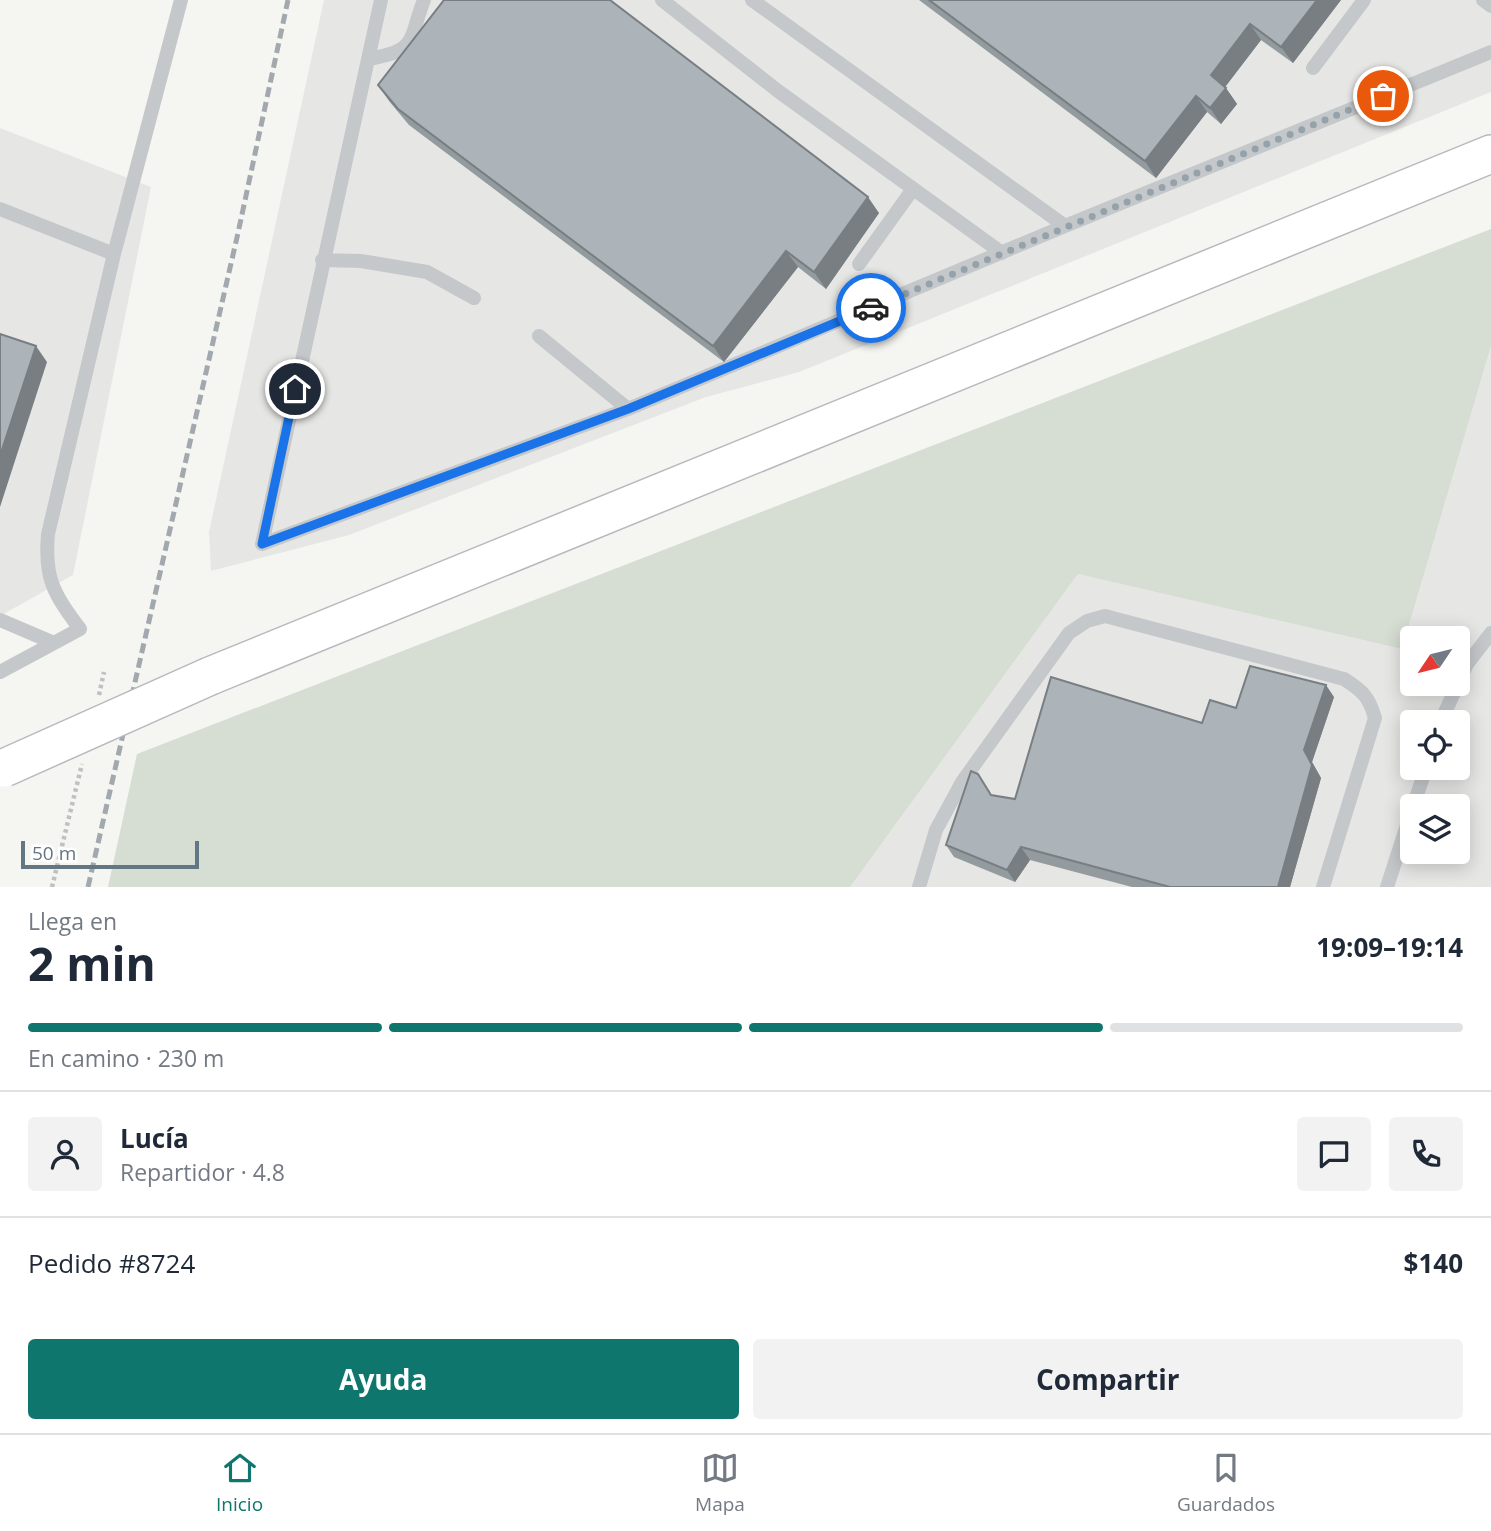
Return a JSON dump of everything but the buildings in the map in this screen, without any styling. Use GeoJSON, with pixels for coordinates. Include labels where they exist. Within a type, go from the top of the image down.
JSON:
{"type":"FeatureCollection","features":[{"type":"Feature","properties":{"kind":"main road"},"geometry":{"type":"LineString","coordinates":[[2,769],[210,676],[1491,154]]}},
{"type":"Feature","properties":{"kind":"lane"},"geometry":{"type":"LineString","coordinates":[[0,672],[80,629],[59,600],[49,579],[46,558],[48,534],[114,254],[181,0]]}},
{"type":"Feature","properties":{"kind":"lane"},"geometry":{"type":"LineString","coordinates":[[381,0],[262,544],[628,409],[1491,51]]}},
{"type":"Feature","properties":{"kind":"lane"},"geometry":{"type":"LineString","coordinates":[[368,59],[394,55],[407,45],[424,0]]}},
{"type":"Feature","properties":{"kind":"lane"},"geometry":{"type":"LineString","coordinates":[[662,0],[778,91],[1002,253]]}},
{"type":"Feature","properties":{"kind":"lane"},"geometry":{"type":"LineString","coordinates":[[752,0],[1065,226]]}},
{"type":"Feature","properties":{"kind":"lane"},"geometry":{"type":"LineString","coordinates":[[1313,68],[1364,0]]}},
{"type":"Feature","properties":{"kind":"lane"},"geometry":{"type":"LineString","coordinates":[[1483,0],[1491,6]]}},
{"type":"Feature","properties":{"kind":"lane"},"geometry":{"type":"LineString","coordinates":[[859,264],[913,189]]}},
{"type":"Feature","properties":{"kind":"lane"},"geometry":{"type":"LineString","coordinates":[[0,209],[114,254]]}},
{"type":"Feature","properties":{"kind":"lane"},"geometry":{"type":"LineString","coordinates":[[322,260],[361,261],[427,272],[474,298]]}},
{"type":"Feature","properties":{"kind":"lane"},"geometry":{"type":"LineString","coordinates":[[539,336],[628,409]]}},
{"type":"Feature","properties":{"kind":"lane"},"geometry":{"type":"LineString","coordinates":[[919,887],[936,831],[962,782],[993,736],[1069,632],[1087,621],[1105,616],[1344,679],[1361,690],[1371,705],[1375,718],[1323,887]]}},
{"type":"Feature","properties":{"kind":"lane"},"geometry":{"type":"LineString","coordinates":[[3,623],[54,643]]}},
{"type":"Feature","properties":{"kind":"lane"},"geometry":{"type":"LineString","coordinates":[[1470,660],[1491,633]]}},
{"type":"Feature","properties":{"kind":"lane"},"geometry":{"type":"LineString","coordinates":[[1387,887],[1400,848]]}},
{"type":"Feature","properties":{"kind":"path"},"geometry":{"type":"LineString","coordinates":[[98,699],[104,672]]}},
{"type":"Feature","properties":{"kind":"path"},"geometry":{"type":"LineString","coordinates":[[52,887],[85,752]]}},
{"type":"Feature","properties":{"kind":"shaded area"},"geometry":{"type":"Polygon","coordinates":[[[324,0],[1491,0],[1491,92],[799,372],[706,397],[349,535],[211,571],[209,532],[324,0]]]}},
{"type":"Feature","properties":{"kind":"shaded area"},"geometry":{"type":"Polygon","coordinates":[[[0,128],[151,187],[73,575],[0,616],[0,128]]]}},
{"type":"Feature","properties":{"kind":"shaded area"},"geometry":{"type":"Polygon","coordinates":[[[1491,229],[1491,346],[1409,626],[1400,626],[1400,649],[1078,574],[850,887],[108,887],[137,754],[1491,229]]]}},
{"type":"Feature","properties":{"kind":"shaded area"},"geometry":{"type":"Polygon","coordinates":[[[1491,346],[1491,887],[850,887],[1078,574],[1400,649],[1400,696],[1470,696],[1470,626],[1409,626],[1491,346]]]}},
{"type":"Feature","properties":{"kind":"railway"},"geometry":{"type":"LineString","coordinates":[[88,887],[238,233],[288,0]]}},
{"type":"Feature","properties":{"kind":"way so far"},"geometry":{"type":"LineString","coordinates":[[871,308],[1383,96]]}},
{"type":"Feature","properties":{"kind":"route"},"geometry":{"type":"LineString","coordinates":[[295,389],[262,544],[628,409],[871,308]]}}]}
